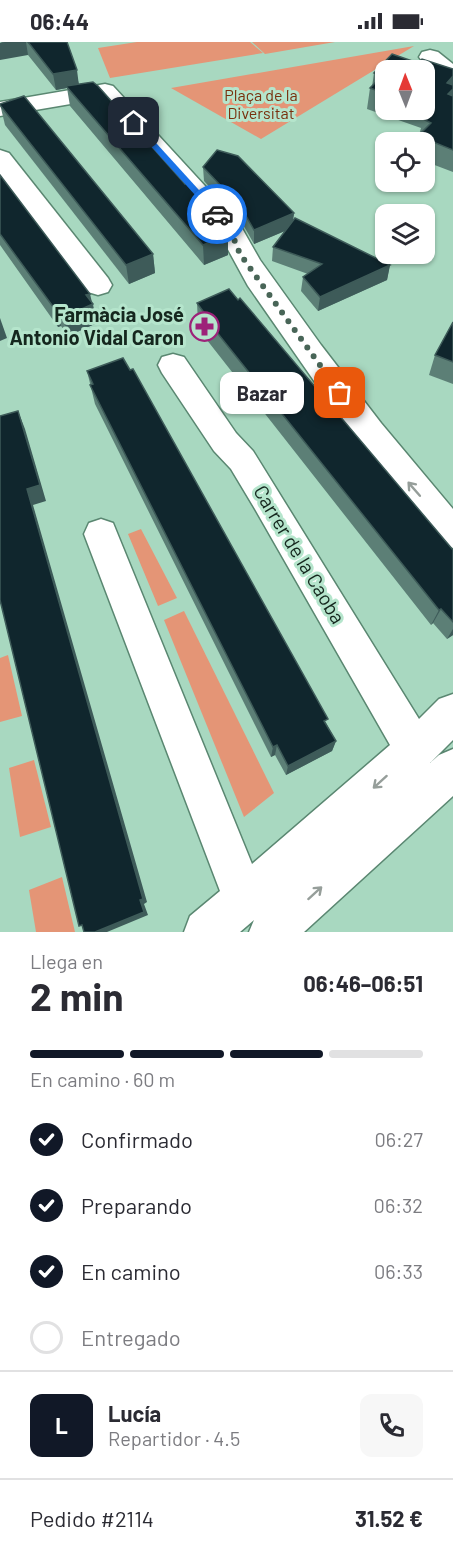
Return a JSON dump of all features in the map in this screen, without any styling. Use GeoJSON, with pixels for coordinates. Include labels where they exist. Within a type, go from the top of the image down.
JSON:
{"type":"FeatureCollection","features":[{"type":"Feature","properties":{"kind":"street"},"geometry":{"type":"LineString","coordinates":[[430,57],[453,74]]}},
{"type":"Feature","properties":{"kind":"street"},"geometry":{"type":"LineString","coordinates":[[0,110],[105,91],[230,229],[240,254],[316,361],[401,474],[453,533]]}},
{"type":"Feature","properties":{"kind":"street"},"geometry":{"type":"LineString","coordinates":[[0,158],[98,285]]}},
{"type":"Feature","properties":{"kind":"street","name":"Carrer de la Caoba"},"geometry":{"type":"LineString","coordinates":[[173,365],[225,442],[242,460],[267,498],[415,750]]}},
{"type":"Feature","properties":{"kind":"street"},"geometry":{"type":"LineString","coordinates":[[100,534],[244,897]]}},
{"type":"Feature","properties":{"kind":"street"},"geometry":{"type":"LineString","coordinates":[[206,932],[415,750],[453,713]]}},
{"type":"Feature","properties":{"kind":"street"},"geometry":{"type":"LineString","coordinates":[[271,932],[453,769]]}},
{"type":"Feature","properties":{"kind":"green space"},"geometry":{"type":"Polygon","coordinates":[[[137,42],[250,42],[263,53],[110,78],[98,48],[137,42]]]}},
{"type":"Feature","properties":{"kind":"green space"},"geometry":{"type":"Polygon","coordinates":[[[252,42],[335,42],[265,54],[252,42]]]}},
{"type":"Feature","properties":{"kind":"green space","name":"Plaça de la Diversitat"},"geometry":{"type":"Polygon","coordinates":[[[414,46],[391,60],[375,60],[375,70],[261,139],[171,88],[414,46]]]}},
{"type":"Feature","properties":{"kind":"green space"},"geometry":{"type":"Polygon","coordinates":[[[141,529],[177,598],[158,606],[128,534],[141,529]]]}},
{"type":"Feature","properties":{"kind":"green space"},"geometry":{"type":"Polygon","coordinates":[[[184,611],[274,793],[244,817],[164,620],[184,611]]]}},
{"type":"Feature","properties":{"kind":"green space"},"geometry":{"type":"Polygon","coordinates":[[[8,655],[22,716],[0,722],[0,658],[8,655]]]}},
{"type":"Feature","properties":{"kind":"green space"},"geometry":{"type":"Polygon","coordinates":[[[34,760],[51,827],[20,837],[9,768],[34,760]]]}},
{"type":"Feature","properties":{"kind":"green space"},"geometry":{"type":"Polygon","coordinates":[[[62,877],[75,932],[36,932],[29,890],[62,877]]]}},
{"type":"Feature","properties":{"kind":"building"},"geometry":{"type":"Polygon","coordinates":[[[28,42],[67,42],[77,70],[53,74],[28,42]]]}},
{"type":"Feature","properties":{"kind":"building"},"geometry":{"type":"Polygon","coordinates":[[[392,54],[409,60],[386,60],[392,54]]]}},
{"type":"Feature","properties":{"kind":"building"},"geometry":{"type":"Polygon","coordinates":[[[435,63],[453,69],[453,76],[447,83],[453,85],[453,89],[448,94],[453,96],[453,150],[435,143],[435,132],[422,132],[431,123],[425,120],[435,120],[435,63]]]}},
{"type":"Feature","properties":{"kind":"building"},"geometry":{"type":"Polygon","coordinates":[[[93,82],[185,184],[187,181],[217,214],[228,235],[203,245],[66,86],[93,82]]]}},
{"type":"Feature","properties":{"kind":"building"},"geometry":{"type":"Polygon","coordinates":[[[24,96],[153,254],[126,265],[0,105],[24,96]]]}},
{"type":"Feature","properties":{"kind":"building"},"geometry":{"type":"Polygon","coordinates":[[[217,150],[238,156],[294,213],[254,230],[241,207],[203,167],[217,150]]]}},
{"type":"Feature","properties":{"kind":"building"},"geometry":{"type":"Polygon","coordinates":[[[0,175],[90,294],[86,295],[93,304],[63,317],[0,234],[0,175]]]}},
{"type":"Feature","properties":{"kind":"building"},"geometry":{"type":"Polygon","coordinates":[[[295,218],[375,258],[375,264],[390,265],[320,297],[303,277],[322,264],[273,247],[295,218]]]}},
{"type":"Feature","properties":{"kind":"building"},"geometry":{"type":"Polygon","coordinates":[[[229,289],[238,300],[240,298],[453,550],[453,622],[441,609],[439,610],[203,315],[205,314],[197,303],[229,289]]]}},
{"type":"Feature","properties":{"kind":"building"},"geometry":{"type":"Polygon","coordinates":[[[453,322],[453,362],[435,355],[453,322]]]}},
{"type":"Feature","properties":{"kind":"building"},"geometry":{"type":"Polygon","coordinates":[[[123,358],[130,370],[133,369],[328,719],[324,721],[336,741],[288,766],[277,745],[273,747],[90,385],[93,384],[87,371],[123,358]]]}},
{"type":"Feature","properties":{"kind":"building"},"geometry":{"type":"Polygon","coordinates":[[[18,411],[40,485],[27,489],[143,899],[140,900],[144,912],[95,932],[84,932],[82,925],[79,926],[0,600],[0,416],[18,411]]]}},
{"type":"Feature","properties":{"kind":"way so far"},"geometry":{"type":"LineString","coordinates":[[217,214],[230,229],[240,254],[340,393]]}},
{"type":"Feature","properties":{"kind":"place","name":"Farmàcia José Antonio Vidal Caron"},"geometry":{"type":"Point","coordinates":[205,326]}},
{"type":"Feature","properties":{"kind":"place","name":"Bazar"},"geometry":{"type":"Point","coordinates":[340,393]}},
{"type":"Feature","properties":{"kind":"route"},"geometry":{"type":"LineString","coordinates":[[134,123],[217,214]]}}]}
